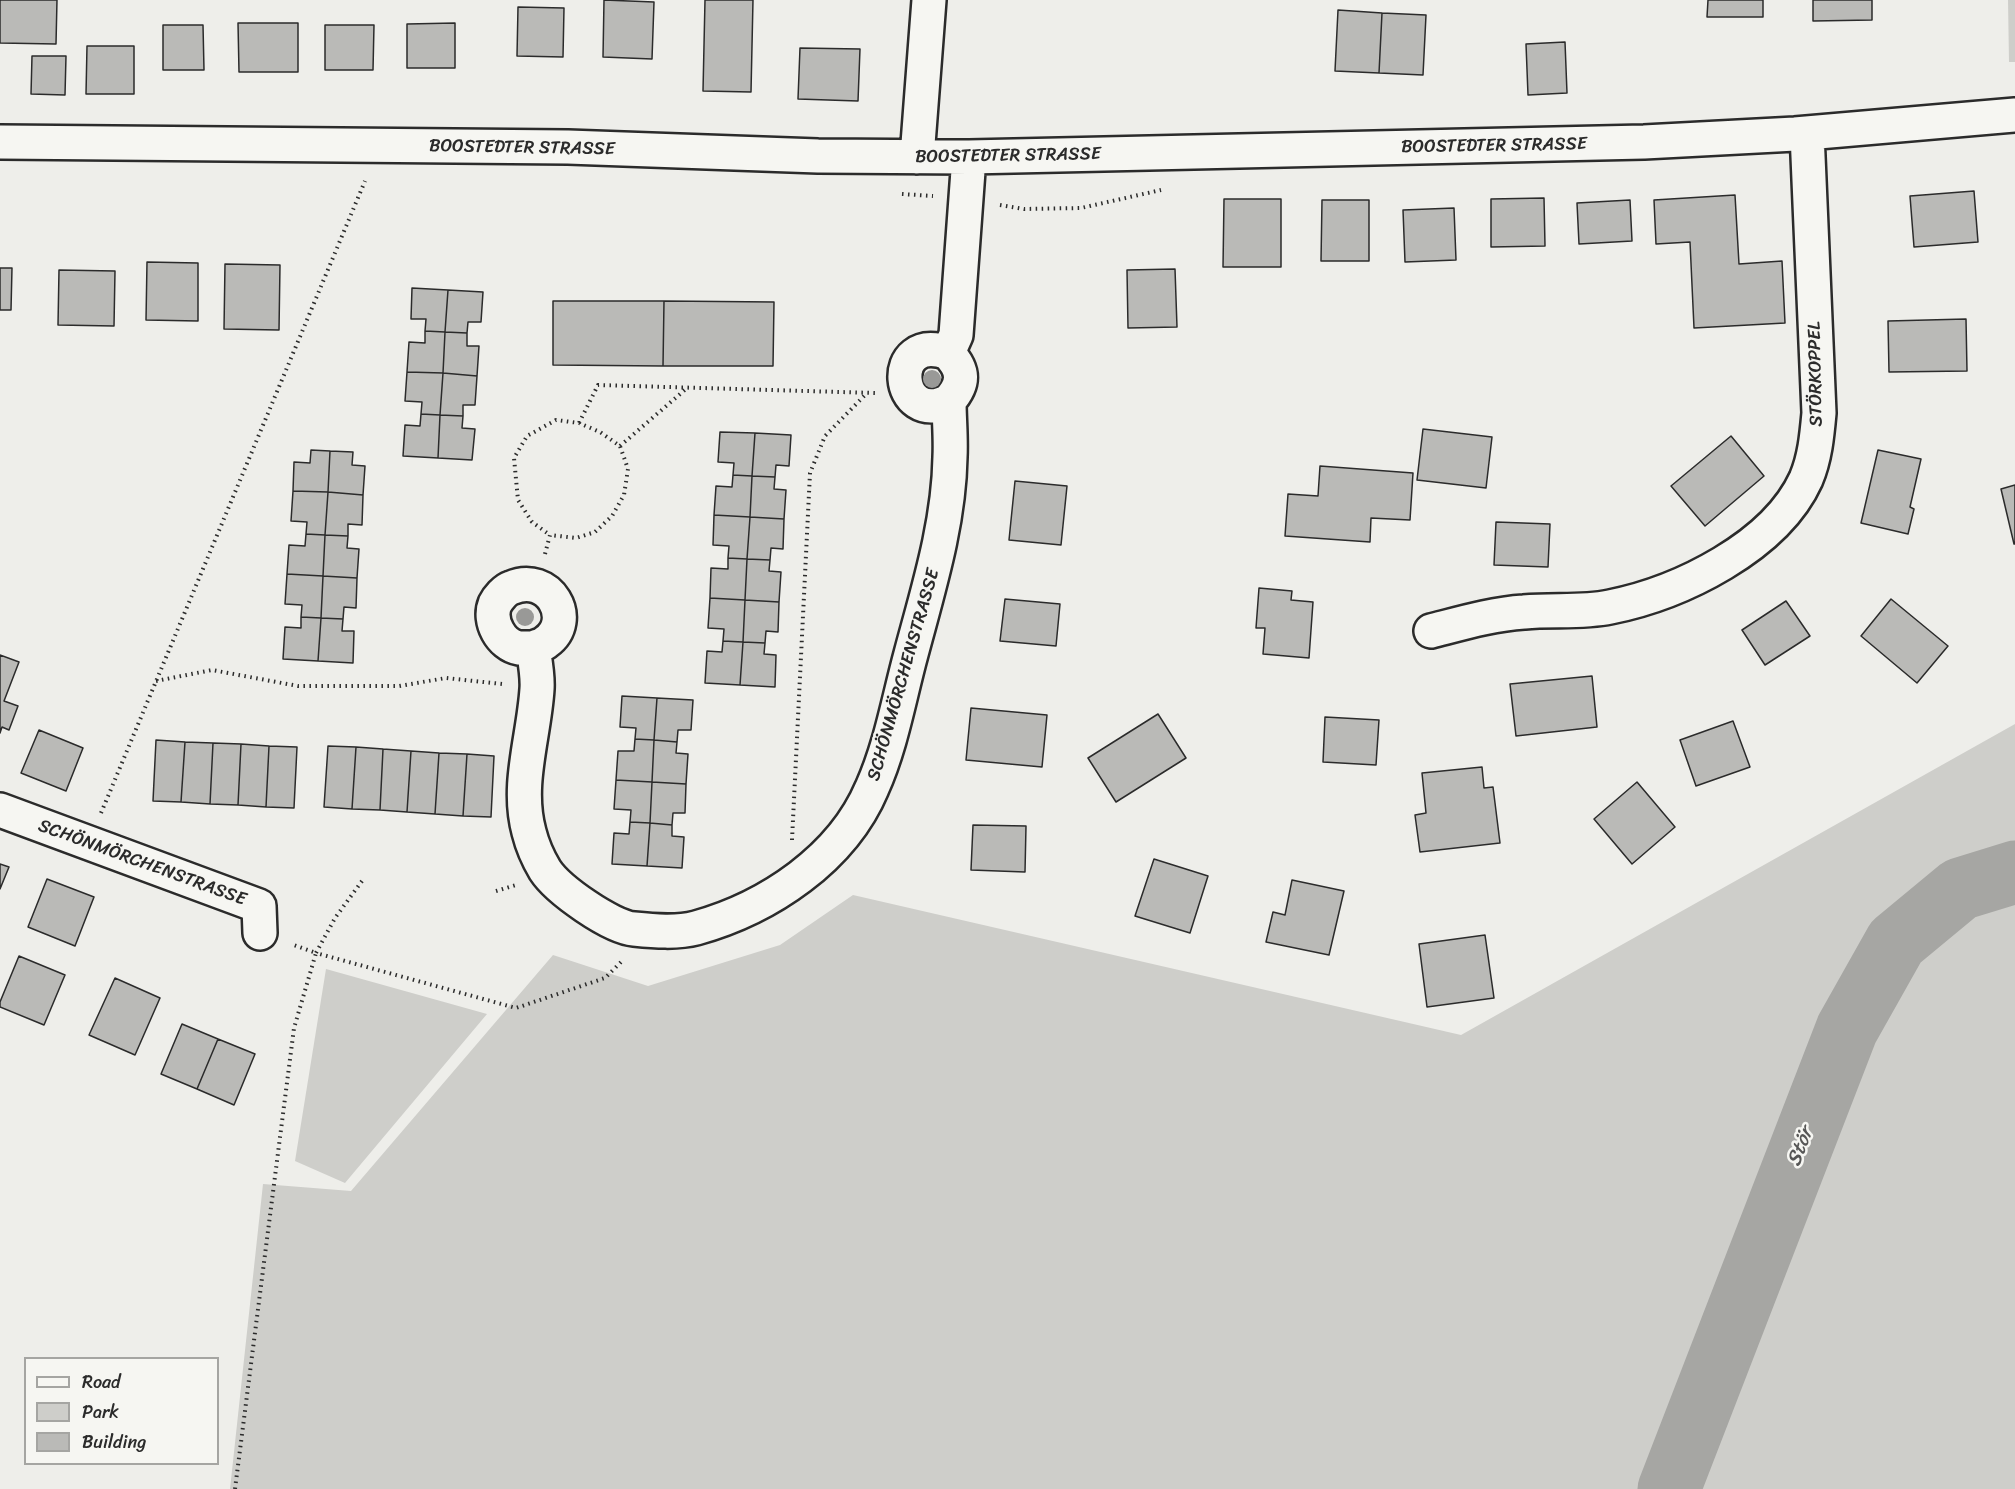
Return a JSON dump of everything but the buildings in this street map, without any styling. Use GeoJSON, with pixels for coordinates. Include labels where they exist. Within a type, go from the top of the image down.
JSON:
{"type":"FeatureCollection","features":[{"type":"Feature","properties":{"kind":"street"},"geometry":{"type":"LineString","coordinates":[[917,157],[928,0]]}},
{"type":"Feature","properties":{"kind":"street","name":"BOOSTEDTER STRASSE"},"geometry":{"type":"LineString","coordinates":[[0,142],[568,147],[794,156],[969,157],[1505,147],[1644,142],[1807,133],[2015,115]]}},
{"type":"Feature","properties":{"kind":"street","name":"STÖRKOPPEL"},"geometry":{"type":"LineString","coordinates":[[1431,631],[1477,619],[1516,613],[1566,612],[1641,600],[1675,588],[1718,567],[1749,546],[1790,505],[1806,479],[1815,450],[1819,412],[1807,133]]}},
{"type":"Feature","properties":{"kind":"street"},"geometry":{"type":"LineString","coordinates":[[949,400],[940,405],[929,406],[917,402],[904,384],[903,376],[906,365],[914,355],[924,349],[936,349],[948,353],[956,335],[969,157]]}},
{"type":"Feature","properties":{"kind":"street","name":"SCHÖNMÖRCHENSTRASSE"},"geometry":{"type":"LineString","coordinates":[[533,648],[537,687],[525,781],[524,809],[529,835],[546,871],[562,888],[599,915],[627,928],[653,931],[694,928],[741,912],[791,885],[828,852],[856,817],[872,788],[885,751],[934,571],[945,510],[951,459],[949,400],[958,391],[961,379],[957,363],[948,353]]}},
{"type":"Feature","properties":{"kind":"street"},"geometry":{"type":"LineString","coordinates":[[522,583],[537,584],[551,594],[559,609],[557,629],[547,642],[533,648],[517,648],[503,640],[494,623],[495,604],[506,590],[522,583]]}},
{"type":"Feature","properties":{"kind":"street","name":"SCHÖNMÖRCHENSTRASSE"},"geometry":{"type":"LineString","coordinates":[[0,810],[259,906],[261,933]]}},
{"type":"Feature","properties":{"kind":"path"},"geometry":{"type":"LineString","coordinates":[[88,844],[365,181]]}},
{"type":"Feature","properties":{"kind":"path"},"geometry":{"type":"LineString","coordinates":[[579,423],[598,385],[909,393]]}},
{"type":"Feature","properties":{"kind":"path"},"geometry":{"type":"LineString","coordinates":[[620,446],[687,388]]}},
{"type":"Feature","properties":{"kind":"path"},"geometry":{"type":"LineString","coordinates":[[791,885],[810,473],[825,436],[867,393]]}},
{"type":"Feature","properties":{"kind":"path"},"geometry":{"type":"LineString","coordinates":[[556,420],[579,423],[600,432],[620,446],[628,469],[624,495],[612,516],[595,532],[576,538],[550,536],[531,522],[518,500],[514,458],[527,436],[556,420]]}},
{"type":"Feature","properties":{"kind":"path"},"geometry":{"type":"LineString","coordinates":[[537,584],[550,536]]}},
{"type":"Feature","properties":{"kind":"path"},"geometry":{"type":"LineString","coordinates":[[155,681],[212,670],[298,686],[399,686],[446,678],[537,687]]}},
{"type":"Feature","properties":{"kind":"path"},"geometry":{"type":"LineString","coordinates":[[235,1489],[294,1028],[316,953],[335,918],[362,881]]}},
{"type":"Feature","properties":{"kind":"path"},"geometry":{"type":"LineString","coordinates":[[261,933],[316,953],[516,1008],[605,978],[653,931]]}},
{"type":"Feature","properties":{"kind":"green space"},"geometry":{"type":"Polygon","coordinates":[[[2008,0],[2015,0],[2015,62],[2009,62],[2008,0]]]}},
{"type":"Feature","properties":{"kind":"green space"},"geometry":{"type":"Polygon","coordinates":[[[2015,724],[2015,1489],[230,1489],[263,1184],[351,1191],[553,955],[648,986],[780,945],[853,895],[1461,1035],[2015,724]]]}},
{"type":"Feature","properties":{"kind":"green space"},"geometry":{"type":"Polygon","coordinates":[[[326,969],[487,1014],[345,1183],[295,1161],[326,969]]]}},
{"type":"Feature","properties":{"kind":"waterway","name":"Stör"},"geometry":{"type":"LineString","coordinates":[[1669,1489],[1847,1029],[1896,942],[1960,889],[2015,872]]}}]}
